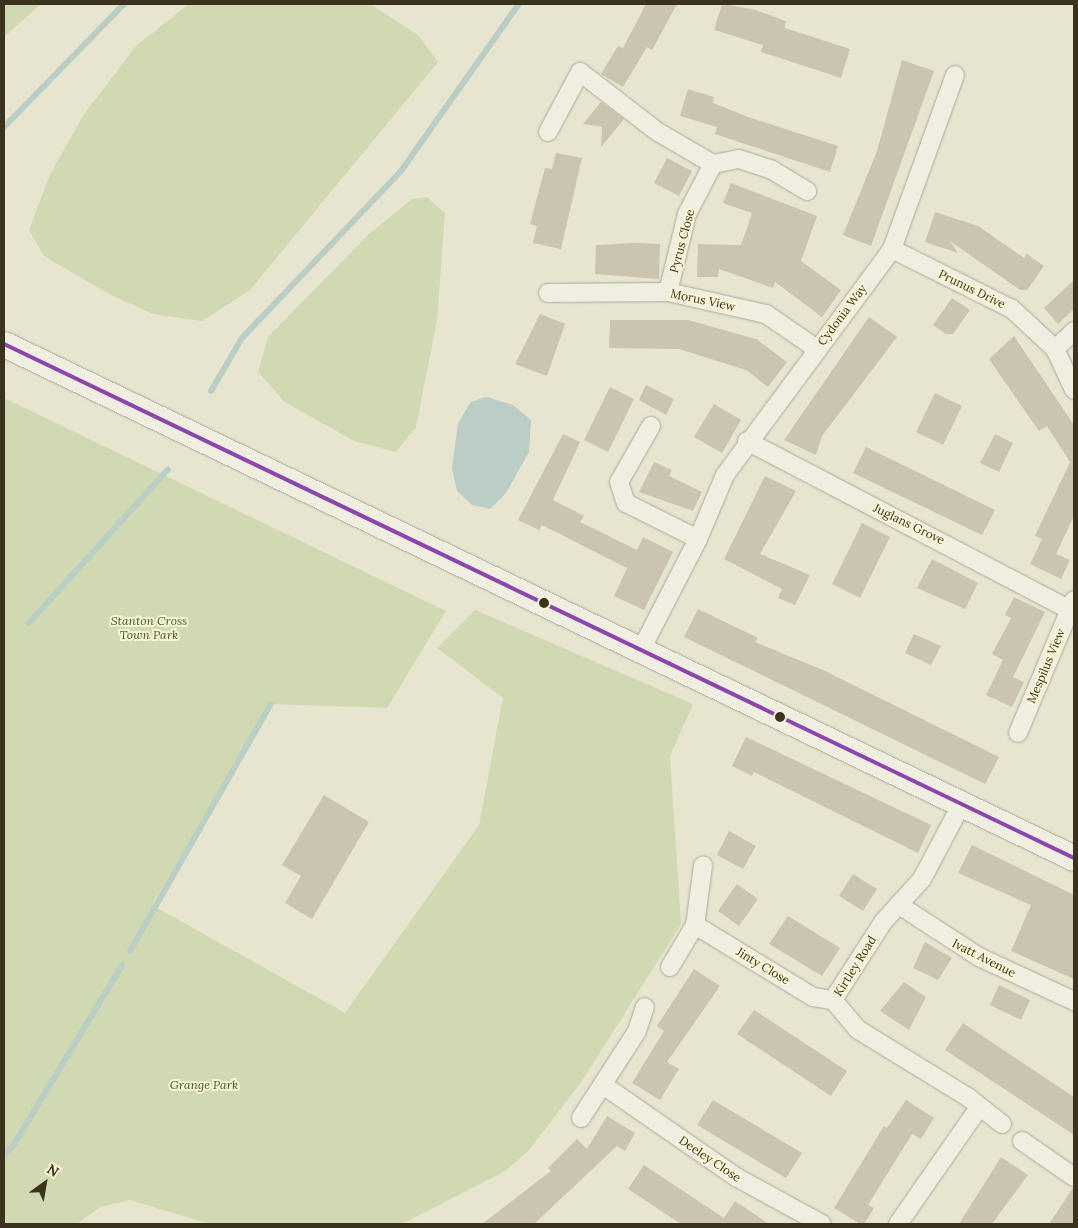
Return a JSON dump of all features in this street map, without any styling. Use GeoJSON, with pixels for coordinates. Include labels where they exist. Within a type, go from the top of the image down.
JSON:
{"type":"FeatureCollection","features":[{"type":"Feature","properties":{"kind":"main road"},"geometry":{"type":"LineString","coordinates":[[4,344],[642,648],[960,806],[1074,858]]}},
{"type":"Feature","properties":{"kind":"street"},"geometry":{"type":"LineString","coordinates":[[548,132],[580,72],[658,132],[713,164],[739,159],[772,170],[807,191]]}},
{"type":"Feature","properties":{"kind":"street","name":"Cydonia Way"},"geometry":{"type":"LineString","coordinates":[[642,648],[698,539],[724,475],[747,441],[892,249],[955,75]]}},
{"type":"Feature","properties":{"kind":"street","name":"Pyrus Close"},"geometry":{"type":"LineString","coordinates":[[668,292],[687,214],[713,164]]}},
{"type":"Feature","properties":{"kind":"street","name":"Prunus Drive"},"geometry":{"type":"LineString","coordinates":[[892,249],[1012,309],[1054,349],[1074,390]]}},
{"type":"Feature","properties":{"kind":"street","name":"Morus View"},"geometry":{"type":"LineString","coordinates":[[548,293],[668,292],[766,314],[817,349]]}},
{"type":"Feature","properties":{"kind":"street"},"geometry":{"type":"LineString","coordinates":[[1054,349],[1074,331]]}},
{"type":"Feature","properties":{"kind":"street"},"geometry":{"type":"LineString","coordinates":[[651,426],[619,482],[626,503],[698,539]]}},
{"type":"Feature","properties":{"kind":"street","name":"Juglans Grove"},"geometry":{"type":"LineString","coordinates":[[747,441],[1072,604]]}},
{"type":"Feature","properties":{"kind":"street","name":"Mespilus View"},"geometry":{"type":"LineString","coordinates":[[1018,733],[1072,604]]}},
{"type":"Feature","properties":{"kind":"street","name":"Kirtley Road"},"geometry":{"type":"LineString","coordinates":[[960,806],[922,879],[883,922],[834,1000],[857,1029],[969,1098],[978,1110],[1002,1124]]}},
{"type":"Feature","properties":{"kind":"street"},"geometry":{"type":"LineString","coordinates":[[670,966],[695,926],[702,866]]}},
{"type":"Feature","properties":{"kind":"street","name":"Ivatt Avenue"},"geometry":{"type":"LineString","coordinates":[[900,905],[979,957],[1074,1001]]}},
{"type":"Feature","properties":{"kind":"street","name":"Jinty Close"},"geometry":{"type":"LineString","coordinates":[[695,926],[813,997],[834,1000]]}},
{"type":"Feature","properties":{"kind":"street"},"geometry":{"type":"LineString","coordinates":[[581,1118],[638,1031],[645,1007]]}},
{"type":"Feature","properties":{"kind":"street","name":"Deeley Close"},"geometry":{"type":"LineString","coordinates":[[603,1086],[736,1177],[822,1224]]}},
{"type":"Feature","properties":{"kind":"street"},"geometry":{"type":"LineString","coordinates":[[898,1224],[978,1110]]}},
{"type":"Feature","properties":{"kind":"street"},"geometry":{"type":"LineString","coordinates":[[1022,1141],[1072,1170]]}},
{"type":"Feature","properties":{"kind":"green space"},"geometry":{"type":"Polygon","coordinates":[[[4,4],[41,4],[4,37],[4,4]]]}},
{"type":"Feature","properties":{"kind":"green space"},"geometry":{"type":"Polygon","coordinates":[[[189,4],[370,4],[418,35],[438,62],[250,290],[202,321],[153,314],[109,294],[44,256],[29,230],[50,174],[85,113],[136,46],[189,4]]]}},
{"type":"Feature","properties":{"kind":"green space"},"geometry":{"type":"Polygon","coordinates":[[[427,197],[445,213],[437,320],[416,427],[396,452],[354,441],[285,402],[258,372],[268,337],[368,235],[412,199],[427,197]]]}},
{"type":"Feature","properties":{"kind":"green space"},"geometry":{"type":"Polygon","coordinates":[[[4,398],[446,611],[387,708],[271,704],[152,905],[345,1013],[479,825],[503,698],[437,648],[475,610],[693,704],[670,756],[681,924],[582,1081],[529,1150],[505,1171],[402,1224],[210,1224],[130,1200],[100,1207],[77,1224],[4,1224],[4,398]]]}},
{"type":"Feature","properties":{"kind":"shaded area"},"geometry":{"type":"Polygon","coordinates":[[[486,397],[513,405],[531,420],[529,452],[506,493],[490,509],[472,505],[457,491],[452,468],[458,423],[471,402],[486,397]]]}},
{"type":"Feature","properties":{"kind":"building"},"geometry":{"type":"Polygon","coordinates":[[[646,4],[677,4],[652,50],[647,47],[623,87],[601,74],[618,46],[623,48],[646,4]]]}},
{"type":"Feature","properties":{"kind":"building"},"geometry":{"type":"Polygon","coordinates":[[[722,4],[756,10],[786,21],[785,28],[850,49],[841,78],[761,52],[763,45],[714,30],[722,4]]]}},
{"type":"Feature","properties":{"kind":"building"},"geometry":{"type":"Polygon","coordinates":[[[902,60],[934,71],[871,246],[843,235],[877,151],[902,60]]]}},
{"type":"Feature","properties":{"kind":"building"},"geometry":{"type":"Polygon","coordinates":[[[688,89],[714,97],[713,103],[751,118],[838,146],[830,172],[715,134],[717,127],[680,116],[688,89]]]}},
{"type":"Feature","properties":{"kind":"building"},"geometry":{"type":"Polygon","coordinates":[[[601,102],[624,119],[601,147],[602,127],[583,124],[601,102]]]}},
{"type":"Feature","properties":{"kind":"building"},"geometry":{"type":"Polygon","coordinates":[[[556,153],[582,158],[561,249],[533,243],[537,226],[530,224],[545,168],[552,169],[556,153]]]}},
{"type":"Feature","properties":{"kind":"building"},"geometry":{"type":"Polygon","coordinates":[[[667,158],[692,171],[679,196],[654,183],[667,158]]]}},
{"type":"Feature","properties":{"kind":"building"},"geometry":{"type":"Polygon","coordinates":[[[731,183],[817,216],[801,261],[841,290],[822,317],[775,282],[773,288],[719,269],[718,277],[697,277],[698,244],[741,245],[752,213],[723,203],[731,183]]]}},
{"type":"Feature","properties":{"kind":"building"},"geometry":{"type":"Polygon","coordinates":[[[935,212],[978,226],[1024,258],[1027,254],[1044,266],[1027,290],[1020,290],[950,241],[958,253],[925,242],[935,212]]]}},
{"type":"Feature","properties":{"kind":"building"},"geometry":{"type":"Polygon","coordinates":[[[660,244],[659,279],[595,274],[596,245],[660,244]]]}},
{"type":"Feature","properties":{"kind":"building"},"geometry":{"type":"Polygon","coordinates":[[[1074,280],[1074,309],[1058,324],[1044,308],[1074,280]]]}},
{"type":"Feature","properties":{"kind":"building"},"geometry":{"type":"Polygon","coordinates":[[[952,298],[970,310],[953,334],[946,334],[933,325],[952,298]]]}},
{"type":"Feature","properties":{"kind":"building"},"geometry":{"type":"Polygon","coordinates":[[[540,314],[565,324],[547,376],[515,364],[540,314]]]}},
{"type":"Feature","properties":{"kind":"building"},"geometry":{"type":"Polygon","coordinates":[[[869,317],[897,337],[822,436],[816,455],[784,440],[869,317]]]}},
{"type":"Feature","properties":{"kind":"building"},"geometry":{"type":"Polygon","coordinates":[[[610,320],[688,320],[756,339],[787,362],[768,387],[746,370],[679,349],[609,348],[610,320]]]}},
{"type":"Feature","properties":{"kind":"building"},"geometry":{"type":"Polygon","coordinates":[[[1014,336],[1074,425],[1074,516],[1056,554],[1070,560],[1061,579],[1030,564],[1042,539],[1035,536],[1070,462],[1047,426],[1039,431],[989,359],[1014,336]]]}},
{"type":"Feature","properties":{"kind":"building"},"geometry":{"type":"Polygon","coordinates":[[[646,385],[674,399],[666,415],[639,400],[646,385]]]}},
{"type":"Feature","properties":{"kind":"building"},"geometry":{"type":"Polygon","coordinates":[[[610,387],[634,399],[608,452],[584,440],[610,387]]]}},
{"type":"Feature","properties":{"kind":"building"},"geometry":{"type":"Polygon","coordinates":[[[935,393],[962,406],[943,445],[916,432],[935,393]]]}},
{"type":"Feature","properties":{"kind":"building"},"geometry":{"type":"Polygon","coordinates":[[[714,404],[741,420],[722,453],[694,437],[714,404]]]}},
{"type":"Feature","properties":{"kind":"building"},"geometry":{"type":"Polygon","coordinates":[[[563,434],[580,442],[553,500],[584,516],[580,522],[637,550],[643,537],[673,552],[644,610],[614,596],[627,568],[542,525],[539,530],[518,520],[563,434]]]}},
{"type":"Feature","properties":{"kind":"building"},"geometry":{"type":"Polygon","coordinates":[[[995,434],[1013,443],[999,472],[980,463],[995,434]]]}},
{"type":"Feature","properties":{"kind":"building"},"geometry":{"type":"Polygon","coordinates":[[[866,447],[995,510],[982,535],[853,473],[866,447]]]}},
{"type":"Feature","properties":{"kind":"building"},"geometry":{"type":"Polygon","coordinates":[[[654,462],[672,470],[669,476],[702,492],[693,511],[639,492],[654,462]]]}},
{"type":"Feature","properties":{"kind":"building"},"geometry":{"type":"Polygon","coordinates":[[[765,476],[796,491],[760,554],[810,575],[795,605],[778,598],[782,589],[724,559],[765,476]]]}},
{"type":"Feature","properties":{"kind":"building"},"geometry":{"type":"Polygon","coordinates":[[[862,523],[890,537],[860,598],[832,584],[862,523]]]}},
{"type":"Feature","properties":{"kind":"building"},"geometry":{"type":"Polygon","coordinates":[[[932,559],[978,583],[965,609],[917,588],[932,559]]]}},
{"type":"Feature","properties":{"kind":"building"},"geometry":{"type":"Polygon","coordinates":[[[1014,597],[1045,612],[1013,677],[1024,682],[1012,707],[986,695],[1003,660],[992,654],[1011,618],[1005,615],[1014,597]]]}},
{"type":"Feature","properties":{"kind":"building"},"geometry":{"type":"Polygon","coordinates":[[[698,609],[758,638],[755,642],[823,670],[999,757],[985,784],[684,637],[698,609]]]}},
{"type":"Feature","properties":{"kind":"building"},"geometry":{"type":"Polygon","coordinates":[[[914,634],[941,646],[931,665],[905,653],[914,634]]]}},
{"type":"Feature","properties":{"kind":"building"},"geometry":{"type":"Polygon","coordinates":[[[746,737],[931,825],[918,853],[754,772],[752,776],[732,766],[746,737]]]}},
{"type":"Feature","properties":{"kind":"building"},"geometry":{"type":"Polygon","coordinates":[[[324,795],[369,822],[312,919],[285,903],[301,876],[282,865],[324,795]]]}},
{"type":"Feature","properties":{"kind":"building"},"geometry":{"type":"Polygon","coordinates":[[[729,831],[756,846],[743,869],[717,855],[729,831]]]}},
{"type":"Feature","properties":{"kind":"building"},"geometry":{"type":"Polygon","coordinates":[[[972,845],[1074,895],[1074,979],[1011,951],[1031,905],[958,873],[972,845]]]}},
{"type":"Feature","properties":{"kind":"building"},"geometry":{"type":"Polygon","coordinates":[[[853,874],[877,889],[863,911],[839,896],[853,874]]]}},
{"type":"Feature","properties":{"kind":"building"},"geometry":{"type":"Polygon","coordinates":[[[737,884],[758,899],[739,926],[718,911],[737,884]]]}},
{"type":"Feature","properties":{"kind":"building"},"geometry":{"type":"Polygon","coordinates":[[[788,916],[840,948],[822,976],[769,944],[788,916]]]}},
{"type":"Feature","properties":{"kind":"building"},"geometry":{"type":"Polygon","coordinates":[[[925,942],[952,958],[938,980],[913,968],[925,942]]]}},
{"type":"Feature","properties":{"kind":"building"},"geometry":{"type":"Polygon","coordinates":[[[694,969],[720,986],[667,1062],[679,1069],[660,1100],[632,1083],[664,1031],[657,1026],[694,969]]]}},
{"type":"Feature","properties":{"kind":"building"},"geometry":{"type":"Polygon","coordinates":[[[904,982],[926,997],[909,1030],[880,1011],[904,982]]]}},
{"type":"Feature","properties":{"kind":"building"},"geometry":{"type":"Polygon","coordinates":[[[999,985],[1030,1000],[1021,1020],[990,1005],[999,985]]]}},
{"type":"Feature","properties":{"kind":"building"},"geometry":{"type":"Polygon","coordinates":[[[754,1010],[847,1071],[831,1096],[737,1034],[754,1010]]]}},
{"type":"Feature","properties":{"kind":"building"},"geometry":{"type":"Polygon","coordinates":[[[963,1023],[1074,1097],[1074,1135],[945,1050],[963,1023]]]}},
{"type":"Feature","properties":{"kind":"building"},"geometry":{"type":"Polygon","coordinates":[[[713,1100],[802,1153],[786,1178],[697,1125],[713,1100]]]}},
{"type":"Feature","properties":{"kind":"building"},"geometry":{"type":"Polygon","coordinates":[[[906,1100],[934,1118],[921,1139],[912,1134],[868,1205],[874,1208],[864,1224],[860,1224],[834,1208],[884,1126],[887,1128],[906,1100]]]}},
{"type":"Feature","properties":{"kind":"building"},"geometry":{"type":"Polygon","coordinates":[[[607,1116],[635,1133],[625,1151],[617,1146],[534,1224],[482,1224],[551,1171],[548,1168],[577,1139],[587,1149],[607,1116]]]}},
{"type":"Feature","properties":{"kind":"building"},"geometry":{"type":"Polygon","coordinates":[[[1001,1157],[1028,1175],[992,1224],[959,1224],[1001,1157]]]}},
{"type":"Feature","properties":{"kind":"building"},"geometry":{"type":"Polygon","coordinates":[[[644,1165],[724,1218],[735,1201],[769,1224],[681,1224],[628,1189],[644,1165]]]}},
{"type":"Feature","properties":{"kind":"building"},"geometry":{"type":"Polygon","coordinates":[[[1073,1188],[1074,1224],[1049,1224],[1073,1188]]]}},
{"type":"Feature","properties":{"kind":"waterway"},"geometry":{"type":"LineString","coordinates":[[4,127],[124,4]]}},
{"type":"Feature","properties":{"kind":"waterway"},"geometry":{"type":"LineString","coordinates":[[211,391],[242,338],[401,171],[519,4]]}},
{"type":"Feature","properties":{"kind":"waterway"},"geometry":{"type":"LineString","coordinates":[[29,623],[168,469]]}},
{"type":"Feature","properties":{"kind":"waterway"},"geometry":{"type":"LineString","coordinates":[[130,951],[271,704]]}},
{"type":"Feature","properties":{"kind":"waterway"},"geometry":{"type":"LineString","coordinates":[[4,1154],[13,1146],[122,965]]}},
{"type":"Feature","properties":{"kind":"transit line"},"geometry":{"type":"LineString","coordinates":[[4,344],[1074,858]]}},
{"type":"Feature","properties":{"kind":"park label","name":"Stanton Cross Town Park"},"geometry":{"type":"Point","coordinates":[149,628]}},
{"type":"Feature","properties":{"kind":"park label","name":"Grange Park"},"geometry":{"type":"Point","coordinates":[204,1085]}}]}
